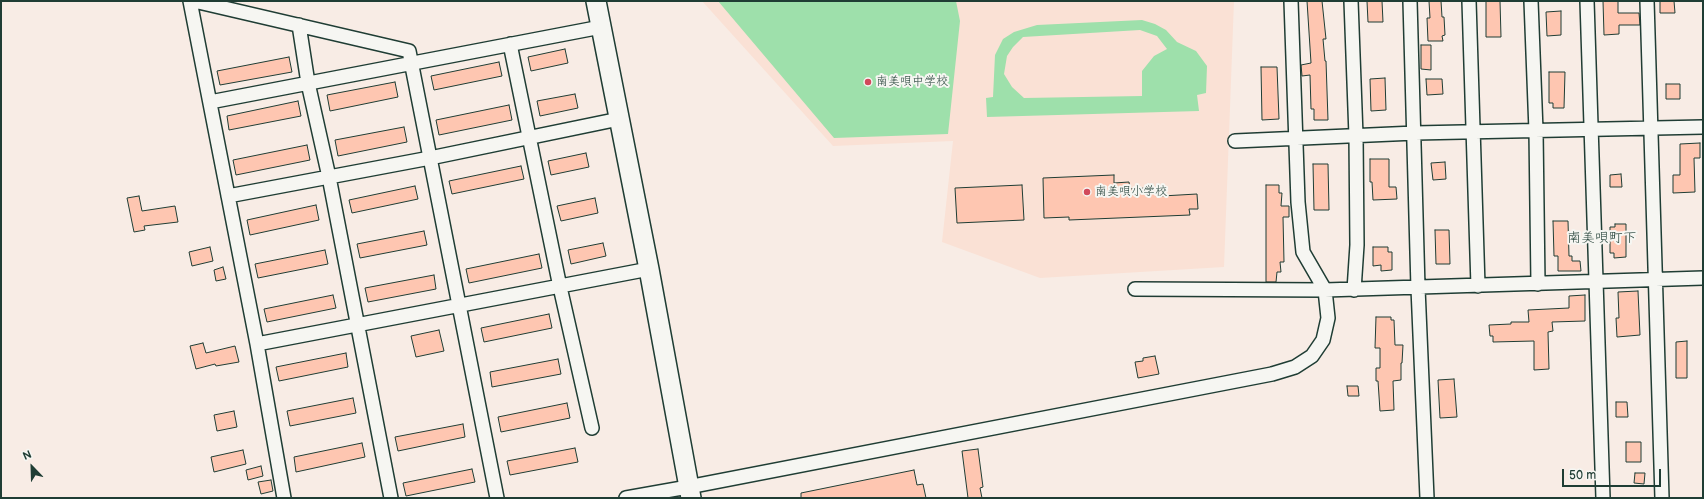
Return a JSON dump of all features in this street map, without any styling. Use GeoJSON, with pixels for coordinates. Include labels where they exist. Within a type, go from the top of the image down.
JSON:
{"type":"FeatureCollection","features":[{"type":"Feature","properties":{"kind":"street"},"geometry":{"type":"LineString","coordinates":[[190,1],[284,498]]}},
{"type":"Feature","properties":{"kind":"street"},"geometry":{"type":"LineString","coordinates":[[194,1],[408,51],[460,306],[497,498]]}},
{"type":"Feature","properties":{"kind":"street"},"geometry":{"type":"LineString","coordinates":[[596,1],[649,269],[690,493]]}},
{"type":"Feature","properties":{"kind":"street"},"geometry":{"type":"LineString","coordinates":[[626,498],[690,493],[1272,374],[1295,367],[1312,356],[1324,340],[1328,318],[1325,290],[1303,252],[1298,202],[1291,1]]}},
{"type":"Feature","properties":{"kind":"street"},"geometry":{"type":"LineString","coordinates":[[1351,1],[1356,136],[1357,245],[1354,290]]}},
{"type":"Feature","properties":{"kind":"street"},"geometry":{"type":"LineString","coordinates":[[1410,1],[1415,133],[1418,288],[1427,498]]}},
{"type":"Feature","properties":{"kind":"street"},"geometry":{"type":"LineString","coordinates":[[1469,1],[1478,286]]}},
{"type":"Feature","properties":{"kind":"street"},"geometry":{"type":"LineString","coordinates":[[1531,1],[1536,131],[1538,284]]}},
{"type":"Feature","properties":{"kind":"street"},"geometry":{"type":"LineString","coordinates":[[1587,1],[1603,498]]}},
{"type":"Feature","properties":{"kind":"street"},"geometry":{"type":"LineString","coordinates":[[1647,1],[1662,498]]}},
{"type":"Feature","properties":{"kind":"street"},"geometry":{"type":"LineString","coordinates":[[299,25],[308,83],[358,325],[391,498]]}},
{"type":"Feature","properties":{"kind":"street"},"geometry":{"type":"LineString","coordinates":[[210,102],[601,27]]}},
{"type":"Feature","properties":{"kind":"street"},"geometry":{"type":"LineString","coordinates":[[510,44],[560,286],[592,428]]}},
{"type":"Feature","properties":{"kind":"street"},"geometry":{"type":"LineString","coordinates":[[228,196],[430,158],[619,119]]}},
{"type":"Feature","properties":{"kind":"street"},"geometry":{"type":"LineString","coordinates":[[1235,141],[1415,133],[1703,127]]}},
{"type":"Feature","properties":{"kind":"street"},"geometry":{"type":"LineString","coordinates":[[256,344],[649,269]]}},
{"type":"Feature","properties":{"kind":"street"},"geometry":{"type":"LineString","coordinates":[[1135,289],[1354,290],[1656,281],[1703,278]]}},
{"type":"Feature","properties":{"kind":"shaded area","name":"南美唄小学校"},"geometry":{"type":"Polygon","coordinates":[[[702,1],[1234,1],[1224,267],[1040,278],[942,242],[953,141],[833,146],[702,1]]]}},
{"type":"Feature","properties":{"kind":"green space","name":"南美唄中学校"},"geometry":{"type":"Polygon","coordinates":[[[718,1],[956,1],[960,21],[948,134],[834,138],[718,1]]]}},
{"type":"Feature","properties":{"kind":"green space"},"geometry":{"type":"Polygon","coordinates":[[[1142,20],[1155,24],[1166,30],[1177,42],[1196,51],[1207,66],[1206,93],[1197,95],[1199,111],[987,117],[986,98],[993,97],[995,55],[1003,39],[1014,32],[1037,25],[1142,20]],[[1140,30],[1023,37],[1013,47],[1007,56],[1004,74],[1012,87],[1024,98],[1142,96],[1142,71],[1154,56],[1167,49],[1157,36],[1140,30]]]}},
{"type":"Feature","properties":{"kind":"building"},"geometry":{"type":"Polygon","coordinates":[[[1307,1],[1322,1],[1326,39],[1323,39],[1326,61],[1328,120],[1314,120],[1314,109],[1311,109],[1310,75],[1302,76],[1301,65],[1311,63],[1307,1]]]}},
{"type":"Feature","properties":{"kind":"building"},"geometry":{"type":"Polygon","coordinates":[[[1367,1],[1382,1],[1383,22],[1368,22],[1367,1]]]}},
{"type":"Feature","properties":{"kind":"building"},"geometry":{"type":"Polygon","coordinates":[[[1429,1],[1441,1],[1445,35],[1442,36],[1443,41],[1428,41],[1427,18],[1430,18],[1429,1]]]}},
{"type":"Feature","properties":{"kind":"building"},"geometry":{"type":"Polygon","coordinates":[[[1486,1],[1500,1],[1501,37],[1486,37],[1486,1]]]}},
{"type":"Feature","properties":{"kind":"building"},"geometry":{"type":"Polygon","coordinates":[[[1603,1],[1618,1],[1618,13],[1639,13],[1640,25],[1619,25],[1619,34],[1604,35],[1603,1]]]}},
{"type":"Feature","properties":{"kind":"building"},"geometry":{"type":"Polygon","coordinates":[[[1660,1],[1674,1],[1675,13],[1660,13],[1660,1]]]}},
{"type":"Feature","properties":{"kind":"building"},"geometry":{"type":"Polygon","coordinates":[[[1561,11],[1561,35],[1547,36],[1546,12],[1561,11]]]}},
{"type":"Feature","properties":{"kind":"building"},"geometry":{"type":"Polygon","coordinates":[[[1421,45],[1431,45],[1431,70],[1421,69],[1421,45]]]}},
{"type":"Feature","properties":{"kind":"building"},"geometry":{"type":"Polygon","coordinates":[[[565,49],[568,63],[531,71],[528,57],[565,49]]]}},
{"type":"Feature","properties":{"kind":"building"},"geometry":{"type":"Polygon","coordinates":[[[289,57],[292,72],[220,85],[217,71],[289,57]]]}},
{"type":"Feature","properties":{"kind":"building"},"geometry":{"type":"Polygon","coordinates":[[[499,62],[502,76],[434,90],[431,76],[499,62]]]}},
{"type":"Feature","properties":{"kind":"building"},"geometry":{"type":"Polygon","coordinates":[[[1261,67],[1277,67],[1279,119],[1262,120],[1261,67]]]}},
{"type":"Feature","properties":{"kind":"building"},"geometry":{"type":"Polygon","coordinates":[[[1549,72],[1565,72],[1564,108],[1553,108],[1553,103],[1549,103],[1549,72]]]}},
{"type":"Feature","properties":{"kind":"building"},"geometry":{"type":"Polygon","coordinates":[[[1385,78],[1386,110],[1371,111],[1370,79],[1385,78]]]}},
{"type":"Feature","properties":{"kind":"building"},"geometry":{"type":"Polygon","coordinates":[[[1426,79],[1442,79],[1443,94],[1427,95],[1426,79]]]}},
{"type":"Feature","properties":{"kind":"building"},"geometry":{"type":"Polygon","coordinates":[[[395,82],[398,97],[330,111],[327,95],[395,82]]]}},
{"type":"Feature","properties":{"kind":"building"},"geometry":{"type":"Polygon","coordinates":[[[1666,84],[1680,84],[1680,99],[1666,99],[1666,84]]]}},
{"type":"Feature","properties":{"kind":"building"},"geometry":{"type":"Polygon","coordinates":[[[575,94],[578,108],[540,116],[537,101],[575,94]]]}},
{"type":"Feature","properties":{"kind":"building"},"geometry":{"type":"Polygon","coordinates":[[[298,101],[301,116],[229,130],[227,116],[298,101]]]}},
{"type":"Feature","properties":{"kind":"building"},"geometry":{"type":"Polygon","coordinates":[[[509,105],[512,120],[439,135],[436,120],[509,105]]]}},
{"type":"Feature","properties":{"kind":"building"},"geometry":{"type":"Polygon","coordinates":[[[404,127],[407,142],[338,156],[335,140],[404,127]]]}},
{"type":"Feature","properties":{"kind":"building"},"geometry":{"type":"Polygon","coordinates":[[[1700,143],[1700,158],[1694,158],[1695,192],[1673,193],[1673,175],[1680,175],[1680,144],[1700,143]]]}},
{"type":"Feature","properties":{"kind":"building"},"geometry":{"type":"Polygon","coordinates":[[[307,145],[310,160],[236,175],[233,160],[307,145]]]}},
{"type":"Feature","properties":{"kind":"building"},"geometry":{"type":"Polygon","coordinates":[[[586,153],[589,167],[551,175],[548,161],[586,153]]]}},
{"type":"Feature","properties":{"kind":"building"},"geometry":{"type":"Polygon","coordinates":[[[1370,159],[1389,159],[1389,187],[1396,187],[1397,199],[1373,200],[1372,182],[1370,182],[1370,159]]]}},
{"type":"Feature","properties":{"kind":"building"},"geometry":{"type":"Polygon","coordinates":[[[1445,162],[1446,179],[1433,180],[1431,163],[1445,162]]]}},
{"type":"Feature","properties":{"kind":"building"},"geometry":{"type":"Polygon","coordinates":[[[1313,164],[1328,164],[1329,210],[1314,210],[1313,164]]]}},
{"type":"Feature","properties":{"kind":"building"},"geometry":{"type":"Polygon","coordinates":[[[521,166],[524,179],[452,194],[449,181],[521,166]]]}},
{"type":"Feature","properties":{"kind":"building"},"geometry":{"type":"Polygon","coordinates":[[[1621,174],[1622,187],[1610,187],[1610,175],[1621,174]]]}},
{"type":"Feature","properties":{"kind":"building"},"geometry":{"type":"Polygon","coordinates":[[[1114,175],[1114,183],[1129,182],[1130,189],[1162,187],[1162,196],[1197,194],[1198,209],[1189,209],[1190,215],[1069,220],[1069,217],[1044,218],[1043,178],[1114,175]]]}},
{"type":"Feature","properties":{"kind":"building"},"geometry":{"type":"Polygon","coordinates":[[[1022,185],[1024,220],[957,223],[955,188],[1022,185]]]}},
{"type":"Feature","properties":{"kind":"building"},"geometry":{"type":"Polygon","coordinates":[[[1266,185],[1279,185],[1279,193],[1282,193],[1281,206],[1289,206],[1289,217],[1283,217],[1284,262],[1280,262],[1281,272],[1277,272],[1276,282],[1266,282],[1266,185]]]}},
{"type":"Feature","properties":{"kind":"building"},"geometry":{"type":"Polygon","coordinates":[[[415,186],[418,199],[352,213],[349,200],[415,186]]]}},
{"type":"Feature","properties":{"kind":"building"},"geometry":{"type":"Polygon","coordinates":[[[139,196],[142,211],[175,206],[178,222],[144,226],[145,230],[134,232],[127,198],[139,196]]]}},
{"type":"Feature","properties":{"kind":"building"},"geometry":{"type":"Polygon","coordinates":[[[595,198],[598,213],[561,221],[557,206],[595,198]]]}},
{"type":"Feature","properties":{"kind":"building"},"geometry":{"type":"Polygon","coordinates":[[[316,205],[319,220],[250,235],[247,220],[316,205]]]}},
{"type":"Feature","properties":{"kind":"building"},"geometry":{"type":"Polygon","coordinates":[[[1553,221],[1568,221],[1569,256],[1572,256],[1572,261],[1580,261],[1581,271],[1558,271],[1558,256],[1554,256],[1553,221]]]}},
{"type":"Feature","properties":{"kind":"building"},"geometry":{"type":"Polygon","coordinates":[[[1615,224],[1626,224],[1626,257],[1614,258],[1614,253],[1610,253],[1610,227],[1615,227],[1615,224]]]}},
{"type":"Feature","properties":{"kind":"building"},"geometry":{"type":"Polygon","coordinates":[[[1435,230],[1449,230],[1450,264],[1436,264],[1435,230]]]}},
{"type":"Feature","properties":{"kind":"building"},"geometry":{"type":"Polygon","coordinates":[[[424,231],[427,245],[360,258],[357,244],[424,231]]]}},
{"type":"Feature","properties":{"kind":"building"},"geometry":{"type":"Polygon","coordinates":[[[603,243],[606,256],[571,264],[568,250],[603,243]]]}},
{"type":"Feature","properties":{"kind":"building"},"geometry":{"type":"Polygon","coordinates":[[[210,247],[213,261],[192,266],[189,252],[210,247]]]}},
{"type":"Feature","properties":{"kind":"building"},"geometry":{"type":"Polygon","coordinates":[[[1373,247],[1388,247],[1388,252],[1392,252],[1392,270],[1381,271],[1381,265],[1373,266],[1373,247]]]}},
{"type":"Feature","properties":{"kind":"building"},"geometry":{"type":"Polygon","coordinates":[[[325,250],[328,264],[258,278],[255,264],[325,250]]]}},
{"type":"Feature","properties":{"kind":"building"},"geometry":{"type":"Polygon","coordinates":[[[539,254],[542,268],[469,283],[466,269],[539,254]]]}},
{"type":"Feature","properties":{"kind":"building"},"geometry":{"type":"Polygon","coordinates":[[[223,267],[226,279],[216,281],[214,270],[223,267]]]}},
{"type":"Feature","properties":{"kind":"building"},"geometry":{"type":"Polygon","coordinates":[[[434,275],[436,289],[368,302],[365,288],[434,275]]]}},
{"type":"Feature","properties":{"kind":"building"},"geometry":{"type":"Polygon","coordinates":[[[1638,291],[1640,335],[1617,337],[1616,318],[1619,318],[1618,292],[1638,291]]]}},
{"type":"Feature","properties":{"kind":"building"},"geometry":{"type":"Polygon","coordinates":[[[333,295],[336,308],[267,322],[264,309],[333,295]]]}},
{"type":"Feature","properties":{"kind":"building"},"geometry":{"type":"Polygon","coordinates":[[[1585,295],[1585,321],[1552,322],[1553,331],[1548,332],[1549,369],[1534,370],[1534,341],[1493,342],[1493,336],[1490,336],[1489,325],[1511,324],[1511,322],[1529,322],[1528,310],[1569,308],[1569,296],[1585,295]]]}},
{"type":"Feature","properties":{"kind":"building"},"geometry":{"type":"Polygon","coordinates":[[[549,314],[552,328],[484,342],[481,328],[549,314]]]}},
{"type":"Feature","properties":{"kind":"building"},"geometry":{"type":"Polygon","coordinates":[[[1376,317],[1391,317],[1391,320],[1394,320],[1395,345],[1403,345],[1401,380],[1393,381],[1394,410],[1380,411],[1378,381],[1376,381],[1376,368],[1380,368],[1380,348],[1375,348],[1376,317]]]}},
{"type":"Feature","properties":{"kind":"building"},"geometry":{"type":"Polygon","coordinates":[[[439,330],[444,351],[416,357],[411,336],[439,330]]]}},
{"type":"Feature","properties":{"kind":"building"},"geometry":{"type":"Polygon","coordinates":[[[1687,341],[1687,378],[1676,378],[1676,342],[1687,341]]]}},
{"type":"Feature","properties":{"kind":"building"},"geometry":{"type":"Polygon","coordinates":[[[203,343],[206,353],[235,346],[239,362],[216,366],[215,364],[196,369],[190,346],[203,343]]]}},
{"type":"Feature","properties":{"kind":"building"},"geometry":{"type":"Polygon","coordinates":[[[346,353],[348,367],[279,381],[276,367],[346,353]]]}},
{"type":"Feature","properties":{"kind":"building"},"geometry":{"type":"Polygon","coordinates":[[[1155,356],[1159,374],[1138,378],[1135,362],[1143,361],[1143,358],[1155,356]]]}},
{"type":"Feature","properties":{"kind":"building"},"geometry":{"type":"Polygon","coordinates":[[[558,359],[561,374],[492,387],[490,372],[558,359]]]}},
{"type":"Feature","properties":{"kind":"building"},"geometry":{"type":"Polygon","coordinates":[[[1454,379],[1457,417],[1440,418],[1438,380],[1454,379]]]}},
{"type":"Feature","properties":{"kind":"building"},"geometry":{"type":"Polygon","coordinates":[[[1347,386],[1358,386],[1359,396],[1348,396],[1347,386]]]}},
{"type":"Feature","properties":{"kind":"building"},"geometry":{"type":"Polygon","coordinates":[[[353,398],[356,413],[290,426],[287,411],[353,398]]]}},
{"type":"Feature","properties":{"kind":"building"},"geometry":{"type":"Polygon","coordinates":[[[1616,402],[1627,402],[1628,417],[1616,417],[1616,402]]]}},
{"type":"Feature","properties":{"kind":"building"},"geometry":{"type":"Polygon","coordinates":[[[567,403],[570,418],[501,432],[498,417],[567,403]]]}},
{"type":"Feature","properties":{"kind":"building"},"geometry":{"type":"Polygon","coordinates":[[[234,411],[237,427],[217,431],[214,415],[234,411]]]}},
{"type":"Feature","properties":{"kind":"building"},"geometry":{"type":"Polygon","coordinates":[[[463,424],[465,437],[398,451],[395,437],[463,424]]]}},
{"type":"Feature","properties":{"kind":"building"},"geometry":{"type":"Polygon","coordinates":[[[1626,442],[1641,442],[1641,462],[1626,462],[1626,442]]]}},
{"type":"Feature","properties":{"kind":"building"},"geometry":{"type":"Polygon","coordinates":[[[362,443],[365,457],[296,472],[294,457],[362,443]]]}},
{"type":"Feature","properties":{"kind":"building"},"geometry":{"type":"Polygon","coordinates":[[[575,448],[578,462],[510,475],[507,461],[575,448]]]}},
{"type":"Feature","properties":{"kind":"building"},"geometry":{"type":"Polygon","coordinates":[[[978,449],[983,487],[980,488],[982,498],[968,498],[962,451],[978,449]]]}},
{"type":"Feature","properties":{"kind":"building"},"geometry":{"type":"Polygon","coordinates":[[[243,450],[246,464],[214,472],[211,457],[243,450]]]}},
{"type":"Feature","properties":{"kind":"building"},"geometry":{"type":"Polygon","coordinates":[[[261,466],[263,476],[248,480],[246,470],[261,466]]]}},
{"type":"Feature","properties":{"kind":"building"},"geometry":{"type":"Polygon","coordinates":[[[472,469],[475,482],[406,496],[403,483],[472,469]]]}},
{"type":"Feature","properties":{"kind":"building"},"geometry":{"type":"Polygon","coordinates":[[[914,470],[917,485],[923,484],[926,498],[801,498],[801,493],[914,470]]]}},
{"type":"Feature","properties":{"kind":"building"},"geometry":{"type":"Polygon","coordinates":[[[1635,473],[1645,473],[1644,484],[1634,483],[1635,473]]]}},
{"type":"Feature","properties":{"kind":"building"},"geometry":{"type":"Polygon","coordinates":[[[271,480],[273,491],[261,494],[258,482],[271,480]]]}},
{"type":"Feature","properties":{"kind":"place","name":"南美唄中学校"},"geometry":{"type":"Point","coordinates":[868,82]}},
{"type":"Feature","properties":{"kind":"place","name":"南美唄小学校"},"geometry":{"type":"Point","coordinates":[1087,192]}},
{"type":"Feature","properties":{"kind":"district","name":"南美唄町下"},"geometry":{"type":"Point","coordinates":[1602,238]}}]}
